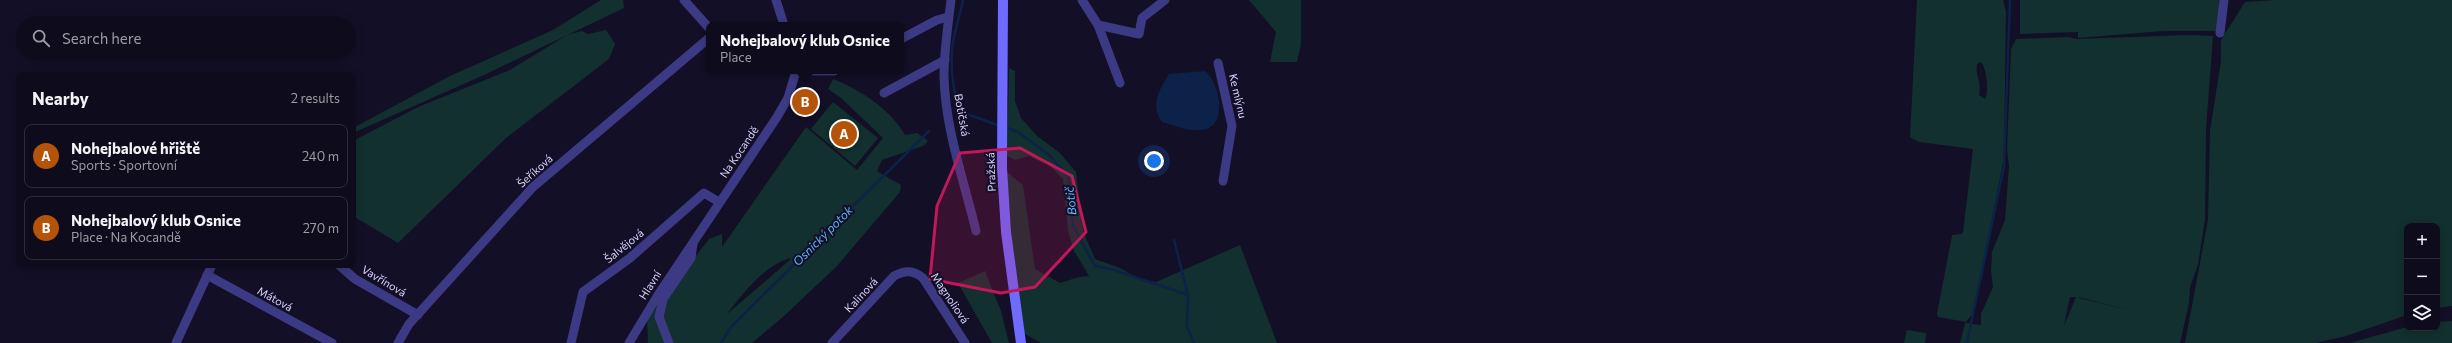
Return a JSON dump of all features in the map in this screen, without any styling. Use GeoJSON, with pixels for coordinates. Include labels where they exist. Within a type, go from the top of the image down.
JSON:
{"type":"FeatureCollection","features":[{"type":"Feature","properties":{"kind":"main road","name":"Pražská"},"geometry":{"type":"LineString","coordinates":[[1003,0],[1002,133],[1006,232],[1021,343]]}},
{"type":"Feature","properties":{"kind":"street"},"geometry":{"type":"LineString","coordinates":[[684,0],[706,25]]}},
{"type":"Feature","properties":{"kind":"street"},"geometry":{"type":"LineString","coordinates":[[776,0],[783,22]]}},
{"type":"Feature","properties":{"kind":"street","name":"Botičská"},"geometry":{"type":"LineString","coordinates":[[950,0],[945,60],[945,82],[950,122],[976,231]]}},
{"type":"Feature","properties":{"kind":"street"},"geometry":{"type":"LineString","coordinates":[[1082,0],[1098,25],[1120,83]]}},
{"type":"Feature","properties":{"kind":"street"},"geometry":{"type":"LineString","coordinates":[[1098,25],[1139,34],[1142,18],[1165,0]]}},
{"type":"Feature","properties":{"kind":"street"},"geometry":{"type":"LineString","coordinates":[[2220,33],[2224,0]]}},
{"type":"Feature","properties":{"kind":"street"},"geometry":{"type":"LineString","coordinates":[[904,37],[937,20],[948,17]]}},
{"type":"Feature","properties":{"kind":"street","name":"Šeříková"},"geometry":{"type":"LineString","coordinates":[[398,343],[409,324],[533,187],[706,41]]}},
{"type":"Feature","properties":{"kind":"street"},"geometry":{"type":"LineString","coordinates":[[884,93],[945,60]]}},
{"type":"Feature","properties":{"kind":"street","name":"Ke mlýnu"},"geometry":{"type":"LineString","coordinates":[[1218,63],[1232,126],[1223,181]]}},
{"type":"Feature","properties":{"kind":"street","name":"Na Kocandě"},"geometry":{"type":"LineString","coordinates":[[694,242],[788,98],[795,74]]}},
{"type":"Feature","properties":{"kind":"street","name":"Šalvějová"},"geometry":{"type":"LineString","coordinates":[[571,343],[583,292],[630,258],[704,193],[719,202]]}},
{"type":"Feature","properties":{"kind":"street"},"geometry":{"type":"LineString","coordinates":[[669,343],[659,317],[663,299],[691,258],[694,242]]}},
{"type":"Feature","properties":{"kind":"street","name":"Hlavní"},"geometry":{"type":"LineString","coordinates":[[629,343],[658,295],[694,242]]}},
{"type":"Feature","properties":{"kind":"street"},"geometry":{"type":"LineString","coordinates":[[176,343],[210,268]]}},
{"type":"Feature","properties":{"kind":"street","name":"Vavřínová"},"geometry":{"type":"LineString","coordinates":[[343,268],[360,282],[418,315]]}},
{"type":"Feature","properties":{"kind":"street","name":"Kalinová"},"geometry":{"type":"LineString","coordinates":[[832,343],[894,276],[911,271]]}},
{"type":"Feature","properties":{"kind":"street","name":"Magnoliová"},"geometry":{"type":"LineString","coordinates":[[911,271],[923,278],[965,343]]}},
{"type":"Feature","properties":{"kind":"street","name":"Mátová"},"geometry":{"type":"LineString","coordinates":[[207,275],[332,343]]}},
{"type":"Feature","properties":{"kind":"highlighted area"},"geometry":{"type":"Polygon","coordinates":[[[1020,148],[1072,176],[1086,232],[1035,287],[1001,293],[930,279],[937,206],[960,153],[1020,148]]]}},
{"type":"Feature","properties":{"kind":"green space"},"geometry":{"type":"Polygon","coordinates":[[[601,0],[623,0],[624,8],[484,75],[356,132],[356,126],[450,76],[553,30],[601,0]]]}},
{"type":"Feature","properties":{"kind":"green space"},"geometry":{"type":"Polygon","coordinates":[[[1249,0],[1301,0],[1301,44],[1297,62],[1270,62],[1276,32],[1249,0]]]}},
{"type":"Feature","properties":{"kind":"green space"},"geometry":{"type":"Polygon","coordinates":[[[1917,0],[2003,0],[2006,12],[2004,157],[1974,312],[1966,322],[1938,317],[1937,314],[1952,235],[1961,234],[1963,232],[1973,149],[1919,142],[1910,137],[1917,0]],[[1981,62],[1977,64],[1977,72],[1980,87],[1979,95],[1985,99],[1987,92],[1987,80],[1981,62]]]}},
{"type":"Feature","properties":{"kind":"green space"},"geometry":{"type":"Polygon","coordinates":[[[2020,0],[2219,0],[2218,31],[2163,31],[2078,38],[2078,32],[2020,34],[2020,0]]]}},
{"type":"Feature","properties":{"kind":"green space"},"geometry":{"type":"Polygon","coordinates":[[[2276,0],[2452,0],[2452,306],[2440,308],[2440,223],[2404,223],[2404,316],[2346,336],[2315,343],[2185,343],[2208,220],[2210,131],[2221,61],[2221,40],[2245,2],[2276,0]]]}},
{"type":"Feature","properties":{"kind":"green space"},"geometry":{"type":"Polygon","coordinates":[[[606,30],[615,44],[609,59],[506,138],[398,243],[356,218],[356,139],[418,107],[510,70],[567,35],[582,31],[588,34],[606,30]]]}},
{"type":"Feature","properties":{"kind":"green space"},"geometry":{"type":"Polygon","coordinates":[[[2188,35],[2213,36],[2206,129],[2205,220],[2198,265],[2190,287],[2189,303],[2180,343],[1960,343],[1965,323],[1981,325],[1981,314],[1993,287],[1991,271],[1992,252],[2005,220],[2009,166],[2007,149],[2011,49],[2016,39],[2068,37],[2076,39],[2188,35]],[[2070,297],[2064,326],[2076,297],[2070,297]],[[2078,297],[2079,298],[2133,311],[2078,297]]]}},
{"type":"Feature","properties":{"kind":"green space"},"geometry":{"type":"Polygon","coordinates":[[[1009,68],[1015,71],[1015,101],[1021,118],[1037,136],[1060,153],[1076,172],[1083,231],[1095,259],[1120,268],[1137,278],[1156,282],[1240,245],[1277,343],[1041,343],[1023,333],[1013,265],[1007,172],[1023,185],[1035,269],[1060,283],[1079,277],[1089,276],[1074,251],[1068,231],[1063,179],[1050,166],[1029,156],[1015,160],[1007,156],[1009,68]]]}},
{"type":"Feature","properties":{"kind":"green space"},"geometry":{"type":"Polygon","coordinates":[[[833,79],[854,88],[874,101],[892,117],[905,135],[917,133],[928,141],[923,146],[882,160],[877,171],[901,185],[900,192],[837,266],[784,316],[752,343],[648,343],[647,320],[654,310],[709,239],[722,234],[722,247],[806,127],[857,170],[883,138],[841,98],[828,89],[833,79]],[[790,258],[780,262],[771,267],[747,289],[727,314],[791,259],[790,258]]]}},
{"type":"Feature","properties":{"kind":"green space"},"geometry":{"type":"Polygon","coordinates":[[[833,102],[878,138],[855,166],[811,129],[833,102]]]}},
{"type":"Feature","properties":{"kind":"green space"},"geometry":{"type":"Polygon","coordinates":[[[985,271],[1001,311],[1009,343],[992,343],[958,283],[985,271]]]}},
{"type":"Feature","properties":{"kind":"green space"},"geometry":{"type":"Polygon","coordinates":[[[2452,321],[2452,343],[2350,343],[2404,328],[2404,331],[2440,331],[2440,322],[2452,321]]]}},
{"type":"Feature","properties":{"kind":"green space"},"geometry":{"type":"Polygon","coordinates":[[[1907,330],[1926,333],[1925,343],[1904,343],[1907,330]]]}},
{"type":"Feature","properties":{"kind":"water"},"geometry":{"type":"Polygon","coordinates":[[[1205,71],[1215,85],[1218,94],[1219,113],[1216,121],[1210,127],[1202,130],[1182,128],[1162,122],[1158,116],[1156,104],[1159,92],[1169,74],[1205,71]]]}},
{"type":"Feature","properties":{"kind":"waterway","name":"Botič"},"geometry":{"type":"LineString","coordinates":[[963,0],[952,51],[952,76],[955,95],[958,103],[967,114],[1000,126]]}},
{"type":"Feature","properties":{"kind":"waterway"},"geometry":{"type":"LineString","coordinates":[[1967,343],[2004,166],[2010,0]]}},
{"type":"Feature","properties":{"kind":"waterway","name":"Botič"},"geometry":{"type":"LineString","coordinates":[[1005,127],[1018,132],[1049,155],[1068,176],[1073,226],[1095,266],[1111,269],[1188,295],[1187,327],[1194,343]]}},
{"type":"Feature","properties":{"kind":"waterway","name":"Osnický potok"},"geometry":{"type":"LineString","coordinates":[[721,343],[731,327],[929,131]]}},
{"type":"Feature","properties":{"kind":"waterway"},"geometry":{"type":"LineString","coordinates":[[1174,240],[1188,295]]}},
{"type":"Feature","properties":{"kind":"place","name":"Nohejbalový klub Osnice"},"geometry":{"type":"Point","coordinates":[805,102]}},
{"type":"Feature","properties":{"kind":"place","name":"Nohejbalové hřiště"},"geometry":{"type":"Point","coordinates":[844,134]}}]}
